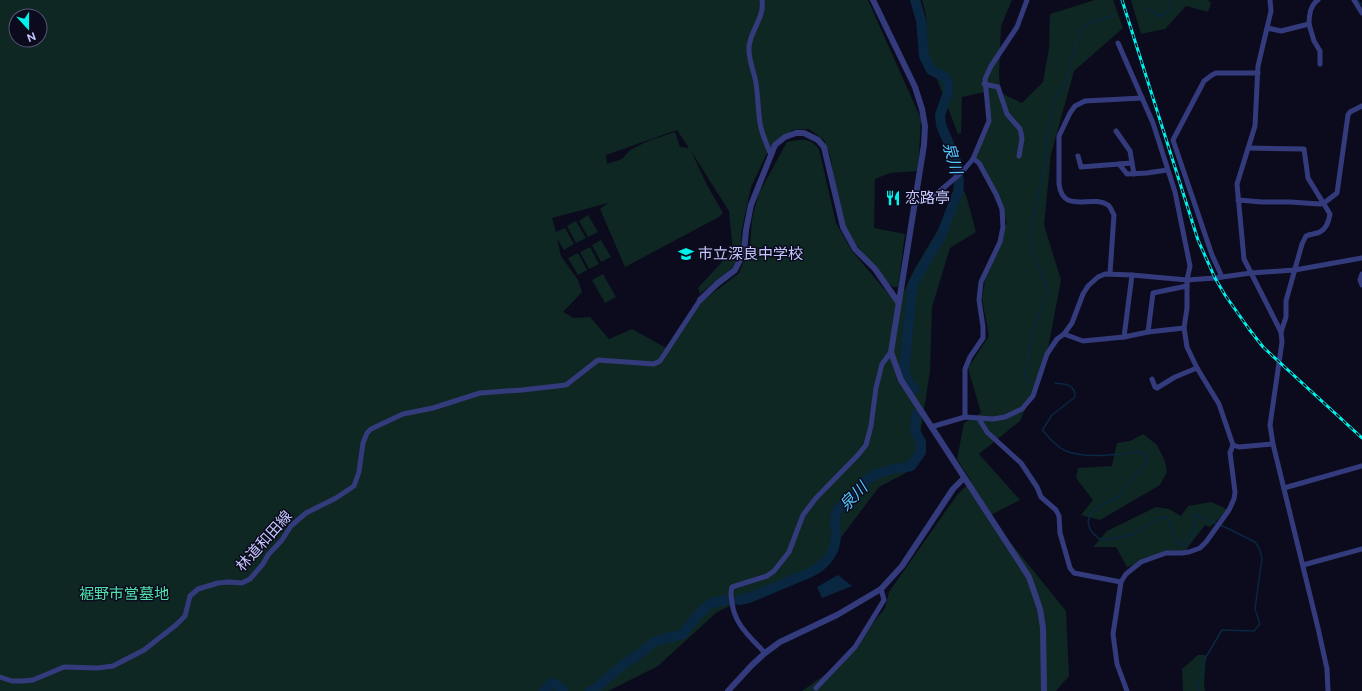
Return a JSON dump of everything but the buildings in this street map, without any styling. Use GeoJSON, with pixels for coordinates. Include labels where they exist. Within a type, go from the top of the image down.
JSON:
{"type":"FeatureCollection","features":[{"type":"Feature","properties":{"kind":"street"},"geometry":{"type":"LineString","coordinates":[[762,0],[761,15],[752,34],[749,54],[756,82],[760,124],[764,140],[771,155]]}},
{"type":"Feature","properties":{"kind":"street"},"geometry":{"type":"LineString","coordinates":[[873,0],[915,87],[922,109],[925,126],[924,145],[916,199],[891,352],[901,380],[1029,578],[1040,609],[1043,628],[1044,691]]}},
{"type":"Feature","properties":{"kind":"street"},"geometry":{"type":"LineString","coordinates":[[916,199],[926,199],[934,196],[962,172],[972,159],[989,121],[984,84],[987,73],[1017,27],[1027,0]]}},
{"type":"Feature","properties":{"kind":"street"},"geometry":{"type":"LineString","coordinates":[[1270,0],[1271,11],[1258,66],[1254,126],[1237,184],[1238,200],[1243,255],[1281,332],[1282,342],[1270,425],[1273,444],[1327,669],[1328,691]]}},
{"type":"Feature","properties":{"kind":"street"},"geometry":{"type":"LineString","coordinates":[[1318,0],[1313,3],[1309,14],[1309,24],[1314,41],[1319,47],[1320,64]]}},
{"type":"Feature","properties":{"kind":"street"},"geometry":{"type":"LineString","coordinates":[[1354,0],[1362,13]]}},
{"type":"Feature","properties":{"kind":"street"},"geometry":{"type":"LineString","coordinates":[[1267,28],[1281,30],[1309,24]]}},
{"type":"Feature","properties":{"kind":"street"},"geometry":{"type":"LineString","coordinates":[[1118,43],[1152,123],[1175,192],[1190,266],[1184,328],[1187,347],[1197,368],[1219,404],[1233,445],[1230,453],[1236,492],[1229,510],[1200,548],[1189,552],[1169,553],[1141,562],[1126,574],[1121,582],[1113,634],[1117,664],[1127,691]]}},
{"type":"Feature","properties":{"kind":"street"},"geometry":{"type":"LineString","coordinates":[[1222,276],[1212,255],[1173,140],[1204,81],[1212,74],[1258,73]]}},
{"type":"Feature","properties":{"kind":"street"},"geometry":{"type":"LineString","coordinates":[[984,84],[998,87],[1007,114],[1020,129],[1022,139],[1019,156]]}},
{"type":"Feature","properties":{"kind":"street"},"geometry":{"type":"LineString","coordinates":[[1110,273],[1114,215],[1108,205],[1102,203],[1070,201],[1063,197],[1060,192],[1059,184],[1059,136],[1075,106],[1084,101],[1142,98]]}},
{"type":"Feature","properties":{"kind":"street"},"geometry":{"type":"LineString","coordinates":[[1238,200],[1324,203],[1337,193],[1348,115],[1350,112],[1362,106]]}},
{"type":"Feature","properties":{"kind":"street"},"geometry":{"type":"LineString","coordinates":[[1116,131],[1130,151],[1134,174]]}},
{"type":"Feature","properties":{"kind":"street"},"geometry":{"type":"LineString","coordinates":[[700,300],[735,270],[744,252],[746,230],[751,205],[775,145],[785,137],[796,133],[804,133],[818,140],[824,147],[843,227],[855,249],[874,269],[898,302]]}},
{"type":"Feature","properties":{"kind":"street"},"geometry":{"type":"LineString","coordinates":[[1248,148],[1304,149],[1308,178],[1330,214],[1330,219],[1320,233],[1306,236],[1302,244],[1286,301],[1285,322],[1281,332]]}},
{"type":"Feature","properties":{"kind":"street"},"geometry":{"type":"LineString","coordinates":[[1078,156],[1080,167],[1132,163]]}},
{"type":"Feature","properties":{"kind":"street"},"geometry":{"type":"LineString","coordinates":[[965,417],[965,369],[970,357],[983,338],[979,300],[981,282],[1000,242],[1003,228],[1002,209],[996,194],[979,163],[972,159]]}},
{"type":"Feature","properties":{"kind":"street"},"geometry":{"type":"LineString","coordinates":[[1120,164],[1124,172],[1127,174],[1167,170]]}},
{"type":"Feature","properties":{"kind":"street"},"geometry":{"type":"LineString","coordinates":[[1148,332],[1152,293],[1188,283],[1222,276],[1295,270],[1362,258]]}},
{"type":"Feature","properties":{"kind":"street"},"geometry":{"type":"LineString","coordinates":[[931,427],[965,417],[1004,417],[1022,409],[1034,396],[1047,354],[1057,339],[1064,334],[1076,316],[1083,294],[1088,286],[1098,277],[1110,273],[1188,283]]}},
{"type":"Feature","properties":{"kind":"street"},"geometry":{"type":"LineString","coordinates":[[1362,274],[1360,280],[1362,285]]}},
{"type":"Feature","properties":{"kind":"street"},"geometry":{"type":"LineString","coordinates":[[1124,337],[1132,275]]}},
{"type":"Feature","properties":{"kind":"street","name":"林道和田線"},"geometry":{"type":"LineString","coordinates":[[0,677],[12,681],[33,680],[64,667],[106,668],[135,655],[176,625],[184,616],[190,596],[198,589],[218,583],[242,583],[250,579],[263,564],[268,555],[282,540],[291,526],[306,513],[336,498],[354,486],[359,472],[363,443],[367,433],[371,429],[402,414],[433,408],[480,393],[566,385],[598,360],[654,364],[660,361],[700,300]]}},
{"type":"Feature","properties":{"kind":"street"},"geometry":{"type":"LineString","coordinates":[[1064,334],[1083,341],[1124,337],[1148,332],[1184,328]]}},
{"type":"Feature","properties":{"kind":"street"},"geometry":{"type":"LineString","coordinates":[[765,653],[741,627],[734,615],[730,591],[732,587],[767,576],[774,571],[789,552],[803,515],[816,498],[858,456],[866,445],[871,426],[876,388],[882,364],[891,352]]}},
{"type":"Feature","properties":{"kind":"street"},"geometry":{"type":"LineString","coordinates":[[1152,379],[1155,387],[1158,388],[1175,377],[1197,368]]}},
{"type":"Feature","properties":{"kind":"street"},"geometry":{"type":"LineString","coordinates":[[979,418],[987,432],[1021,463],[1037,487],[1041,498],[1056,510],[1059,516],[1060,533],[1070,568],[1074,572],[1121,582]]}},
{"type":"Feature","properties":{"kind":"street"},"geometry":{"type":"LineString","coordinates":[[1233,445],[1240,447],[1273,444]]}},
{"type":"Feature","properties":{"kind":"street"},"geometry":{"type":"LineString","coordinates":[[1284,488],[1362,466]]}},
{"type":"Feature","properties":{"kind":"street"},"geometry":{"type":"LineString","coordinates":[[728,691],[751,666],[780,642],[837,615],[881,589],[902,566],[953,489],[964,478]]}},
{"type":"Feature","properties":{"kind":"street"},"geometry":{"type":"LineString","coordinates":[[1303,565],[1362,549]]}},
{"type":"Feature","properties":{"kind":"street"},"geometry":{"type":"LineString","coordinates":[[816,688],[855,647],[884,600],[881,589]]}},
{"type":"Feature","properties":{"kind":"green space","name":"裾野市営墓地"},"geometry":{"type":"Polygon","coordinates":[[[0,0],[868,0],[921,119],[918,171],[890,173],[875,179],[874,228],[905,234],[898,287],[894,287],[889,284],[854,242],[844,224],[830,155],[824,140],[809,129],[792,130],[768,151],[751,187],[741,234],[742,248],[734,266],[700,294],[698,288],[733,250],[729,211],[691,151],[707,185],[723,213],[719,217],[625,267],[600,209],[608,203],[552,218],[556,232],[565,228],[574,244],[564,250],[557,238],[561,256],[578,280],[582,292],[563,312],[574,318],[590,317],[609,339],[632,329],[668,349],[700,303],[739,273],[750,245],[752,219],[759,193],[787,142],[805,140],[812,142],[819,149],[836,223],[852,251],[892,298],[903,293],[914,270],[939,228],[953,191],[959,182],[966,195],[976,232],[950,248],[932,307],[930,371],[915,468],[879,487],[821,564],[717,612],[658,666],[608,691],[0,691],[0,0]],[[677,130],[606,155],[607,164],[622,159],[630,150],[648,141],[675,132],[680,147],[689,148],[677,130]]]}},
{"type":"Feature","properties":{"kind":"green space"},"geometry":{"type":"Polygon","coordinates":[[[922,0],[1012,0],[1001,26],[999,75],[1001,93],[1022,103],[1043,82],[1049,48],[1050,14],[1095,0],[1113,0],[1123,28],[1074,71],[1051,154],[1044,225],[1061,280],[1046,359],[1020,421],[979,454],[1020,500],[989,516],[1066,611],[1069,676],[1056,691],[802,691],[841,663],[885,608],[889,592],[957,495],[971,481],[957,459],[964,423],[981,413],[968,368],[989,336],[982,299],[985,280],[1007,222],[975,160],[989,119],[985,92],[962,97],[961,133],[958,134],[928,56],[926,15],[922,0]]]}},
{"type":"Feature","properties":{"kind":"green space"},"geometry":{"type":"Polygon","coordinates":[[[1131,0],[1208,0],[1211,3],[1208,12],[1186,6],[1165,29],[1141,34],[1131,0]]]}},
{"type":"Feature","properties":{"kind":"green space"},"geometry":{"type":"Polygon","coordinates":[[[588,215],[598,232],[588,237],[579,221],[588,215]]]}},
{"type":"Feature","properties":{"kind":"green space"},"geometry":{"type":"Polygon","coordinates":[[[576,221],[586,238],[576,243],[567,226],[576,221]]]}},
{"type":"Feature","properties":{"kind":"green space"},"geometry":{"type":"Polygon","coordinates":[[[601,240],[611,257],[601,262],[592,245],[601,240]]]}},
{"type":"Feature","properties":{"kind":"green space"},"geometry":{"type":"Polygon","coordinates":[[[590,247],[599,264],[589,269],[580,252],[590,247]]]}},
{"type":"Feature","properties":{"kind":"green space"},"geometry":{"type":"Polygon","coordinates":[[[578,253],[587,270],[578,275],[568,258],[578,253]]]}},
{"type":"Feature","properties":{"kind":"green space"},"geometry":{"type":"Polygon","coordinates":[[[603,274],[616,297],[605,303],[592,280],[603,274]]]}},
{"type":"Feature","properties":{"kind":"green space"},"geometry":{"type":"Polygon","coordinates":[[[1143,434],[1157,445],[1165,461],[1167,472],[1160,485],[1100,520],[1081,515],[1093,500],[1076,478],[1078,468],[1112,466],[1117,443],[1130,441],[1143,434]]]}},
{"type":"Feature","properties":{"kind":"green space"},"geometry":{"type":"Polygon","coordinates":[[[1211,502],[1229,510],[1210,527],[1205,525],[1185,551],[1166,553],[1127,567],[1116,547],[1093,547],[1107,531],[1156,507],[1169,509],[1181,516],[1188,506],[1211,502]]]}},
{"type":"Feature","properties":{"kind":"green space"},"geometry":{"type":"Polygon","coordinates":[[[1198,655],[1206,655],[1205,691],[1183,691],[1182,669],[1198,655]]]}},
{"type":"Feature","properties":{"kind":"water"},"geometry":{"type":"Polygon","coordinates":[[[838,575],[852,586],[822,598],[817,587],[838,575]]]}},
{"type":"Feature","properties":{"kind":"waterway","name":"泉川"},"geometry":{"type":"LineString","coordinates":[[915,0],[921,20],[924,56],[931,70],[945,77],[948,83],[948,92],[940,115],[941,125],[956,161],[959,183],[958,192],[941,236],[913,284],[904,373],[908,382],[915,389]]}},
{"type":"Feature","properties":{"kind":"waterway"},"geometry":{"type":"LineString","coordinates":[[1145,10],[1148,9],[1161,17],[1171,8],[1170,0]]}},
{"type":"Feature","properties":{"kind":"waterway"},"geometry":{"type":"LineString","coordinates":[[1357,0],[1362,5]]}},
{"type":"Feature","properties":{"kind":"waterway"},"geometry":{"type":"LineString","coordinates":[[1031,383],[1026,379],[1025,371],[1028,361],[1031,336],[1048,290],[1031,246],[1030,235],[1045,165],[1046,147],[1053,105],[1066,79],[1078,38],[1085,25],[1115,15]]}},
{"type":"Feature","properties":{"kind":"waterway"},"geometry":{"type":"LineString","coordinates":[[1055,383],[1066,384],[1072,387],[1075,393],[1075,397],[1052,415],[1043,429],[1045,434],[1058,446],[1064,450],[1081,455],[1101,456],[1139,452],[1146,455],[1146,462],[1117,498],[1101,505],[1090,514],[1088,523],[1091,531],[1098,538],[1105,540],[1131,535],[1159,518],[1167,517],[1177,542],[1186,546],[1195,532],[1195,514],[1255,542],[1259,548],[1262,558],[1255,609],[1260,624],[1254,631],[1222,630],[1206,657],[1198,686],[1199,691]]}},
{"type":"Feature","properties":{"kind":"waterway","name":"泉川"},"geometry":{"type":"LineString","coordinates":[[739,600],[749,598],[809,573],[825,562],[835,545],[835,518],[843,504],[872,477],[888,470],[911,466],[921,452],[921,442],[915,431],[916,415]]}},
{"type":"Feature","properties":{"kind":"waterway","name":"泉川"},"geometry":{"type":"LineString","coordinates":[[590,691],[595,689],[624,664],[654,642],[683,634],[694,619],[711,603],[727,600]]}},
{"type":"Feature","properties":{"kind":"waterway","name":"泉川"},"geometry":{"type":"LineString","coordinates":[[544,691],[552,683],[556,684],[563,691]]}},
{"type":"Feature","properties":{"kind":"railway"},"geometry":{"type":"LineString","coordinates":[[1122,0],[1198,240],[1215,278],[1225,295],[1263,347],[1362,438]]}},
{"type":"Feature","properties":{"kind":"place","name":"恋路亭"},"geometry":{"type":"Point","coordinates":[893,198]}},
{"type":"Feature","properties":{"kind":"place","name":"市立深良中学校"},"geometry":{"type":"Point","coordinates":[686,254]}}]}
